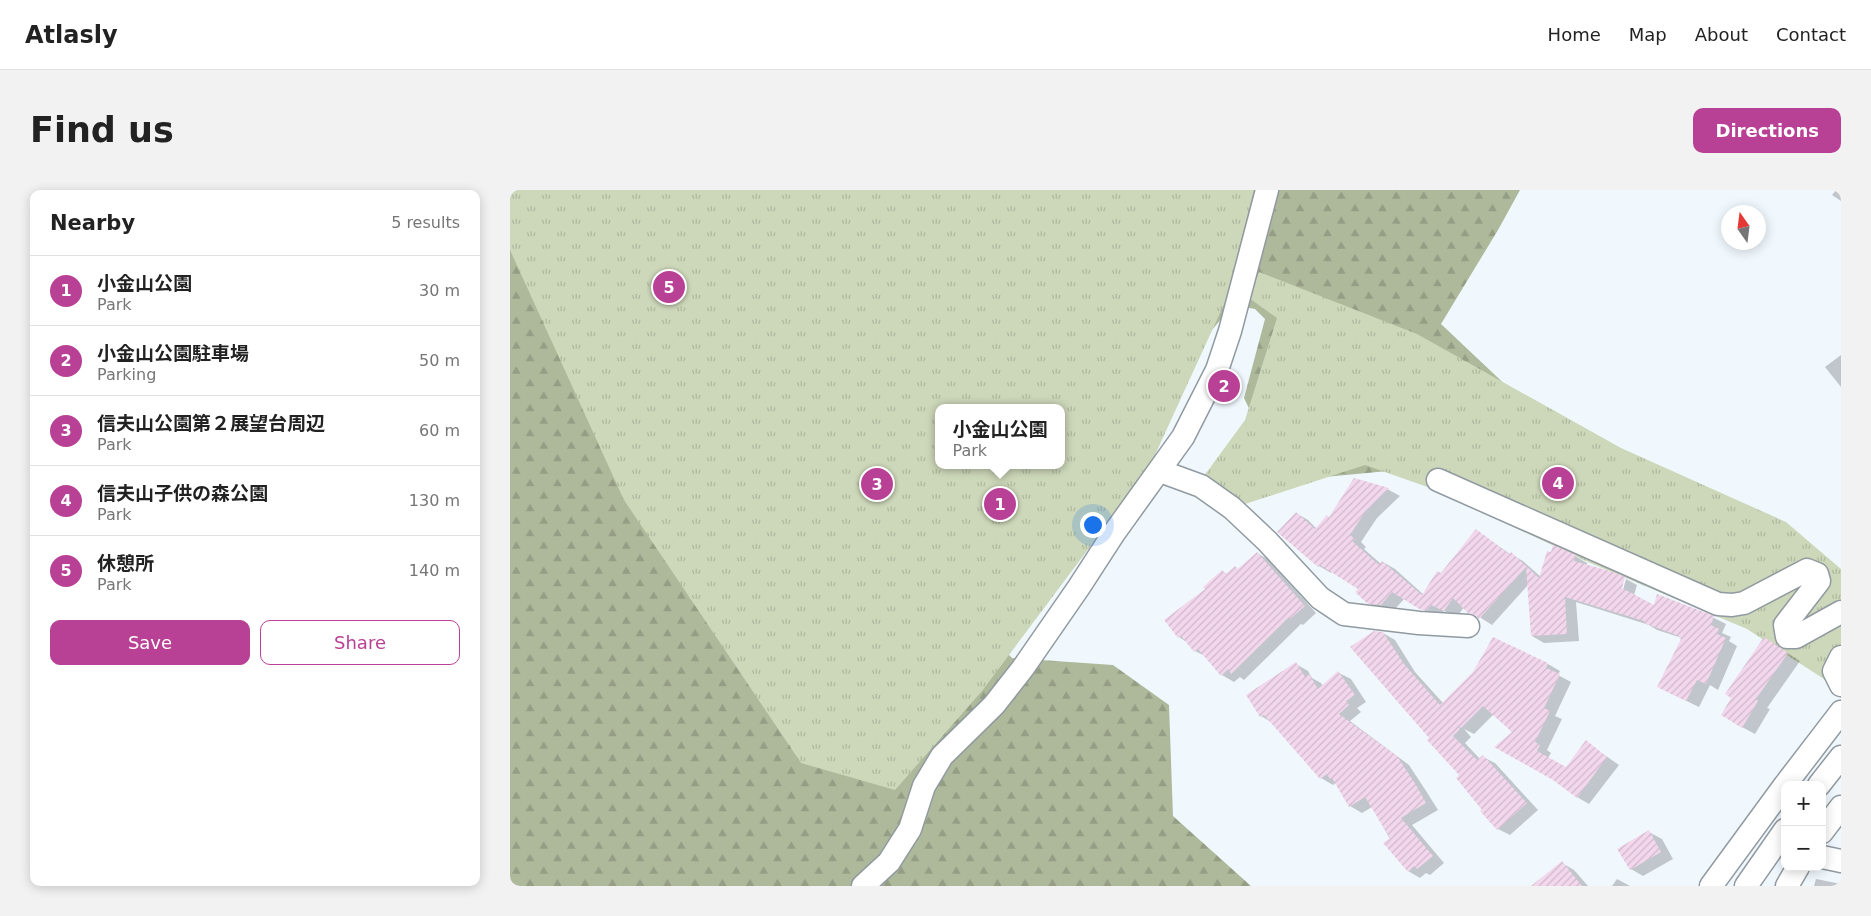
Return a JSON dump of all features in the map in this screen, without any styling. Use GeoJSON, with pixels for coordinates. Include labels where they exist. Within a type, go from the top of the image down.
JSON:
{"type":"FeatureCollection","features":[{"type":"Feature","properties":{"kind":"street"},"geometry":{"type":"LineString","coordinates":[[862,886],[889,862],[910,829],[924,786],[942,756],[994,705],[1023,668],[1114,533],[1183,438],[1218,370],[1267,190]]}},
{"type":"Feature","properties":{"kind":"street"},"geometry":{"type":"LineString","coordinates":[[1160,471],[1201,486],[1232,508],[1267,541],[1320,598],[1344,614],[1419,623],[1468,626]]}},
{"type":"Feature","properties":{"kind":"street"},"geometry":{"type":"LineString","coordinates":[[1438,480],[1718,604],[1732,605],[1744,603],[1807,570],[1817,574],[1819,581],[1785,625],[1787,637],[1796,637],[1841,612]]}},
{"type":"Feature","properties":{"kind":"street"},"geometry":{"type":"LineString","coordinates":[[1841,657],[1834,671],[1841,687]]}},
{"type":"Feature","properties":{"kind":"street"},"geometry":{"type":"LineString","coordinates":[[1841,678],[1836,683],[1841,687]]}},
{"type":"Feature","properties":{"kind":"street"},"geometry":{"type":"LineString","coordinates":[[1788,781],[1841,712]]}},
{"type":"Feature","properties":{"kind":"street"},"geometry":{"type":"LineString","coordinates":[[1822,781],[1841,757]]}},
{"type":"Feature","properties":{"kind":"street"},"geometry":{"type":"LineString","coordinates":[[1711,886],[1781,790]]}},
{"type":"Feature","properties":{"kind":"street"},"geometry":{"type":"LineString","coordinates":[[1826,827],[1841,807]]}},
{"type":"Feature","properties":{"kind":"street"},"geometry":{"type":"LineString","coordinates":[[1746,886],[1781,836]]}},
{"type":"Feature","properties":{"kind":"street"},"geometry":{"type":"LineString","coordinates":[[1826,858],[1841,861]]}},
{"type":"Feature","properties":{"kind":"street"},"geometry":{"type":"LineString","coordinates":[[1787,886],[1796,871]]}},
{"type":"Feature","properties":{"kind":"green space"},"geometry":{"type":"Polygon","coordinates":[[[510,190],[1520,190],[1441,324],[1529,407],[1441,466],[1314,478],[1271,454],[1244,398],[1265,319],[1255,309],[1233,305],[971,615],[1012,658],[1113,665],[1169,705],[1173,816],[1251,886],[510,886],[510,190]]]}},
{"type":"Feature","properties":{"kind":"green space"},"geometry":{"type":"Polygon","coordinates":[[[510,190],[1254,190],[1226,300],[1149,468],[982,691],[895,790],[801,763],[624,500],[510,250],[510,190]]]}},
{"type":"Feature","properties":{"kind":"green space"},"geometry":{"type":"Polygon","coordinates":[[[1259,272],[1417,334],[1621,448],[1786,522],[1841,569],[1841,698],[1824,679],[1747,629],[1588,562],[1436,490],[1365,465],[1245,504],[1204,476],[1245,420],[1277,318],[1249,298],[1259,272]]]}},
{"type":"Feature","properties":{"kind":"building"},"geometry":{"type":"Polygon","coordinates":[[[1354,478],[1389,488],[1365,512],[1350,535],[1355,539],[1352,541],[1379,565],[1382,561],[1422,595],[1437,571],[1441,573],[1476,529],[1509,554],[1511,552],[1539,578],[1547,551],[1551,552],[1553,545],[1576,555],[1574,561],[1625,577],[1622,588],[1654,605],[1657,594],[1714,616],[1711,625],[1719,629],[1717,634],[1726,638],[1706,684],[1697,680],[1686,701],[1657,687],[1681,639],[1679,636],[1644,623],[1644,621],[1565,597],[1567,634],[1531,636],[1526,567],[1479,619],[1475,615],[1468,613],[1453,598],[1444,611],[1431,605],[1427,610],[1421,610],[1392,592],[1381,605],[1368,604],[1355,592],[1358,589],[1320,565],[1318,567],[1277,532],[1296,512],[1315,529],[1327,515],[1329,517],[1354,478]]]}},
{"type":"Feature","properties":{"kind":"building"},"geometry":{"type":"Polygon","coordinates":[[[1257,552],[1305,606],[1290,619],[1289,617],[1231,674],[1228,669],[1221,676],[1198,649],[1194,652],[1181,636],[1178,638],[1164,620],[1205,589],[1203,587],[1222,570],[1226,574],[1235,566],[1238,569],[1257,552]]]}},
{"type":"Feature","properties":{"kind":"building"},"geometry":{"type":"Polygon","coordinates":[[[1374,631],[1383,632],[1404,664],[1440,705],[1473,672],[1493,637],[1548,663],[1546,668],[1560,674],[1544,708],[1550,711],[1535,742],[1540,745],[1537,751],[1566,767],[1586,740],[1607,757],[1577,798],[1553,780],[1494,747],[1512,732],[1483,706],[1461,728],[1456,725],[1460,729],[1453,736],[1477,760],[1483,755],[1527,803],[1497,830],[1480,811],[1482,810],[1456,778],[1459,775],[1427,740],[1429,738],[1350,647],[1374,631]]]}},
{"type":"Feature","properties":{"kind":"building"},"geometry":{"type":"Polygon","coordinates":[[[1764,637],[1788,653],[1756,699],[1758,701],[1742,728],[1721,715],[1731,698],[1725,694],[1764,637]]]}},
{"type":"Feature","properties":{"kind":"building"},"geometry":{"type":"Polygon","coordinates":[[[1296,662],[1305,677],[1309,674],[1318,689],[1338,671],[1355,695],[1346,701],[1349,705],[1339,714],[1397,756],[1416,785],[1426,803],[1401,818],[1433,856],[1417,869],[1414,866],[1408,872],[1383,843],[1390,838],[1365,797],[1349,807],[1332,778],[1330,779],[1327,774],[1320,779],[1264,715],[1260,717],[1246,695],[1296,662]]]}},
{"type":"Feature","properties":{"kind":"building"},"geometry":{"type":"Polygon","coordinates":[[[1649,830],[1661,852],[1630,870],[1617,849],[1649,830]]]}},
{"type":"Feature","properties":{"kind":"building"},"geometry":{"type":"Polygon","coordinates":[[[1562,861],[1582,886],[1531,886],[1562,861]]]}},
{"type":"Feature","properties":{"kind":"place","name":"休憩所"},"geometry":{"type":"Point","coordinates":[669,287]}},
{"type":"Feature","properties":{"kind":"place","name":"小金山公園駐車場"},"geometry":{"type":"Point","coordinates":[1224,386]}},
{"type":"Feature","properties":{"kind":"place","name":"信夫山子供の森公園"},"geometry":{"type":"Point","coordinates":[1558,483]}},
{"type":"Feature","properties":{"kind":"place","name":"信夫山公園第２展望台周辺"},"geometry":{"type":"Point","coordinates":[877,484]}},
{"type":"Feature","properties":{"kind":"place","name":"小金山公園"},"geometry":{"type":"Point","coordinates":[1000,504]}}]}
